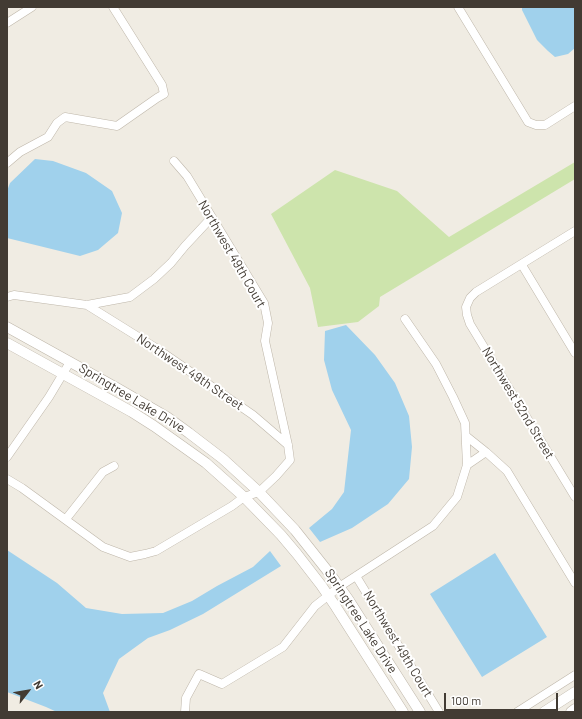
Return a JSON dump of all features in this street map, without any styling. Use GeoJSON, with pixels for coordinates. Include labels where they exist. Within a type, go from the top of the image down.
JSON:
{"type":"FeatureCollection","features":[{"type":"Feature","properties":{"kind":"street"},"geometry":{"type":"LineString","coordinates":[[7,23],[32,7]]}},
{"type":"Feature","properties":{"kind":"street"},"geometry":{"type":"LineString","coordinates":[[7,163],[20,152],[48,138],[57,124],[65,117],[117,126],[164,94],[162,85],[113,7]]}},
{"type":"Feature","properties":{"kind":"street"},"geometry":{"type":"LineString","coordinates":[[458,7],[528,122],[536,125],[546,125],[575,106]]}},
{"type":"Feature","properties":{"kind":"street","name":"Northwest 49th Court"},"geometry":{"type":"LineString","coordinates":[[66,519],[103,547],[130,557],[145,554],[156,551],[232,506],[244,497],[259,492],[290,460],[265,341],[268,323],[264,303],[187,176],[174,161]]}},
{"type":"Feature","properties":{"kind":"street"},"geometry":{"type":"LineString","coordinates":[[7,297],[14,295],[87,305],[130,296],[154,279],[171,263],[212,217]]}},
{"type":"Feature","properties":{"kind":"street"},"geometry":{"type":"LineString","coordinates":[[575,231],[522,265],[575,352]]}},
{"type":"Feature","properties":{"kind":"street","name":"Northwest 52nd Street"},"geometry":{"type":"LineString","coordinates":[[522,265],[476,292],[470,298],[466,306],[467,315],[470,324],[575,497]]}},
{"type":"Feature","properties":{"kind":"street","name":"Northwest 49th Street"},"geometry":{"type":"LineString","coordinates":[[87,305],[156,348],[253,415],[288,445]]}},
{"type":"Feature","properties":{"kind":"street"},"geometry":{"type":"LineString","coordinates":[[185,712],[186,698],[199,674],[222,684],[283,647],[315,606],[328,594],[433,526],[457,497],[467,465],[465,423],[436,364],[405,319]]}},
{"type":"Feature","properties":{"kind":"street","name":"Springtree Lake Drive"},"geometry":{"type":"LineString","coordinates":[[7,327],[124,391],[167,418],[218,455],[259,492],[313,551],[340,587],[420,712]]}},
{"type":"Feature","properties":{"kind":"street","name":"Springtree Lake Drive"},"geometry":{"type":"LineString","coordinates":[[7,343],[132,412],[165,433],[206,463],[244,497],[285,540],[328,594],[403,712]]}},
{"type":"Feature","properties":{"kind":"street"},"geometry":{"type":"LineString","coordinates":[[7,457],[49,397],[70,362]]}},
{"type":"Feature","properties":{"kind":"street"},"geometry":{"type":"LineString","coordinates":[[466,436],[507,471],[575,583]]}},
{"type":"Feature","properties":{"kind":"street"},"geometry":{"type":"LineString","coordinates":[[467,465],[486,452]]}},
{"type":"Feature","properties":{"kind":"street"},"geometry":{"type":"LineString","coordinates":[[7,479],[66,519],[103,472],[114,466]]}},
{"type":"Feature","properties":{"kind":"street","name":"Northwest 49th Court"},"geometry":{"type":"LineString","coordinates":[[356,576],[439,712]]}},
{"type":"Feature","properties":{"kind":"street"},"geometry":{"type":"LineString","coordinates":[[517,712],[575,675]]}},
{"type":"Feature","properties":{"kind":"street"},"geometry":{"type":"LineString","coordinates":[[544,712],[558,708],[575,692]]}},
{"type":"Feature","properties":{"kind":"street"},"geometry":{"type":"LineString","coordinates":[[571,712],[575,709]]}},
{"type":"Feature","properties":{"kind":"green space"},"geometry":{"type":"Polygon","coordinates":[[[575,162],[575,179],[380,297],[379,306],[358,322],[318,327],[310,288],[271,214],[335,170],[397,191],[449,237],[575,162]]]}},
{"type":"Feature","properties":{"kind":"water"},"geometry":{"type":"Polygon","coordinates":[[[522,7],[575,7],[575,48],[568,54],[555,57],[537,40],[522,10],[522,7]]]}},
{"type":"Feature","properties":{"kind":"water"},"geometry":{"type":"Polygon","coordinates":[[[35,159],[53,161],[86,173],[112,191],[122,213],[118,233],[98,250],[80,256],[7,238],[7,191],[10,183],[35,159]]]}},
{"type":"Feature","properties":{"kind":"water"},"geometry":{"type":"Polygon","coordinates":[[[346,325],[375,355],[395,383],[409,416],[412,447],[409,479],[388,504],[352,528],[320,542],[309,528],[332,509],[344,492],[351,430],[332,390],[324,360],[325,331],[346,325]]]}},
{"type":"Feature","properties":{"kind":"water"},"geometry":{"type":"Polygon","coordinates":[[[7,550],[57,583],[86,608],[122,614],[163,613],[192,601],[253,567],[270,551],[281,566],[203,614],[170,630],[148,638],[119,659],[103,693],[110,712],[57,712],[7,692],[7,550]]]}},
{"type":"Feature","properties":{"kind":"water"},"geometry":{"type":"Polygon","coordinates":[[[495,553],[547,637],[482,677],[430,594],[495,553]]]}}]}
